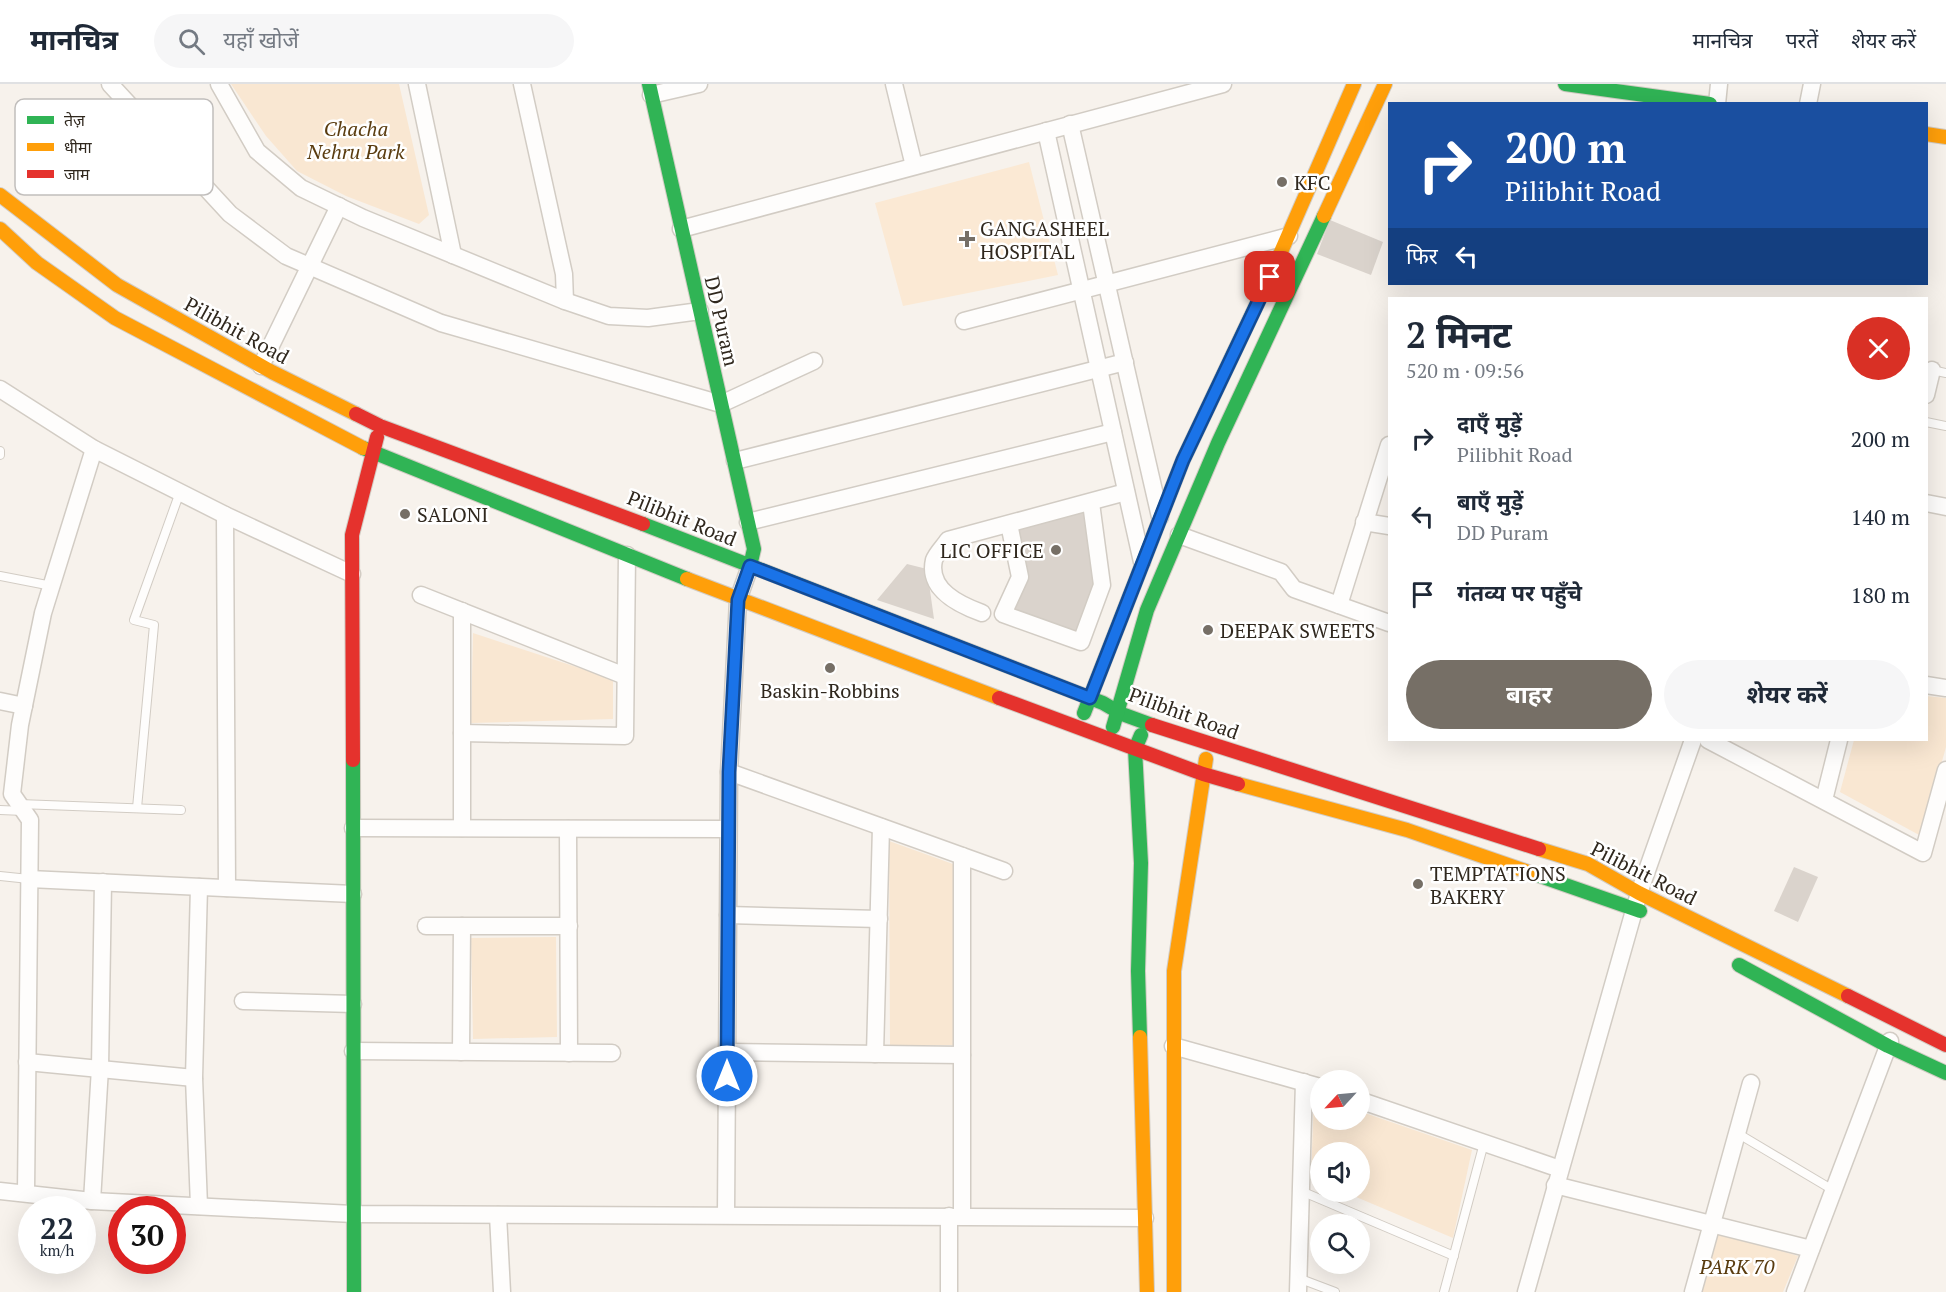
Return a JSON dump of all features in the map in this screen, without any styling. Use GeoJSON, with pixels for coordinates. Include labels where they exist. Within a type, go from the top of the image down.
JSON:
{"type":"FeatureCollection","features":[{"type":"Feature","properties":{"kind":"main road"},"geometry":{"type":"LineString","coordinates":[[1078,727],[1183,460],[1289,236],[1354,84]]}},
{"type":"Feature","properties":{"kind":"main road"},"geometry":{"type":"LineString","coordinates":[[1109,739],[1147,610],[1218,443],[1385,84]]}},
{"type":"Feature","properties":{"kind":"main road"},"geometry":{"type":"LineString","coordinates":[[1565,84],[1696,102]]}},
{"type":"Feature","properties":{"kind":"main road","name":"DD Puram"},"geometry":{"type":"LineString","coordinates":[[650,90],[754,549],[750,566]]}},
{"type":"Feature","properties":{"kind":"main road"},"geometry":{"type":"LineString","coordinates":[[1928,134],[1946,137]]}},
{"type":"Feature","properties":{"kind":"main road","name":"Pilibhit Road"},"geometry":{"type":"LineString","coordinates":[[0,195],[117,285],[261,366],[380,426],[524,478],[1209,745],[1588,864],[1637,900],[1946,1045]]}},
{"type":"Feature","properties":{"kind":"main road"},"geometry":{"type":"LineString","coordinates":[[0,229],[37,262],[115,318],[373,453],[738,600],[1203,774],[1407,831],[1637,900],[1655,919]]}},
{"type":"Feature","properties":{"kind":"main road"},"geometry":{"type":"LineString","coordinates":[[354,1292],[352,535],[380,426]]}},
{"type":"Feature","properties":{"kind":"main road"},"geometry":{"type":"LineString","coordinates":[[1146,722],[1135,749],[1141,863],[1138,970],[1147,1292]]}},
{"type":"Feature","properties":{"kind":"main road"},"geometry":{"type":"LineString","coordinates":[[1174,1292],[1174,971],[1209,745]]}},
{"type":"Feature","properties":{"kind":"main road"},"geometry":{"type":"LineString","coordinates":[[1726,958],[1888,1046],[1946,1073]]}},
{"type":"Feature","properties":{"kind":"street"},"geometry":{"type":"LineString","coordinates":[[110,84],[124,99]]}},
{"type":"Feature","properties":{"kind":"street"},"geometry":{"type":"LineString","coordinates":[[219,84],[257,151],[301,188],[339,206],[565,301],[609,316],[648,318],[700,311]]}},
{"type":"Feature","properties":{"kind":"street"},"geometry":{"type":"LineString","coordinates":[[417,84],[453,255]]}},
{"type":"Feature","properties":{"kind":"street"},"geometry":{"type":"LineString","coordinates":[[522,84],[564,274],[565,301]]}},
{"type":"Feature","properties":{"kind":"street"},"geometry":{"type":"LineString","coordinates":[[650,90],[699,84]]}},
{"type":"Feature","properties":{"kind":"street"},"geometry":{"type":"LineString","coordinates":[[894,84],[914,166]]}},
{"type":"Feature","properties":{"kind":"street"},"geometry":{"type":"LineString","coordinates":[[681,229],[1046,131],[1193,87],[1223,84]]}},
{"type":"Feature","properties":{"kind":"street"},"geometry":{"type":"LineString","coordinates":[[1717,102],[1719,84]]}},
{"type":"Feature","properties":{"kind":"street"},"geometry":{"type":"LineString","coordinates":[[1808,102],[1812,84]]}},
{"type":"Feature","properties":{"kind":"street"},"geometry":{"type":"LineString","coordinates":[[1070,124],[1160,517]]}},
{"type":"Feature","properties":{"kind":"street"},"geometry":{"type":"LineString","coordinates":[[1046,131],[1142,562]]}},
{"type":"Feature","properties":{"kind":"street"},"geometry":{"type":"LineString","coordinates":[[212,195],[230,214],[286,256],[441,323],[721,404],[814,361]]}},
{"type":"Feature","properties":{"kind":"street"},"geometry":{"type":"LineString","coordinates":[[261,366],[339,206]]}},
{"type":"Feature","properties":{"kind":"street"},"geometry":{"type":"LineString","coordinates":[[964,321],[1082,292],[1289,236]]}},
{"type":"Feature","properties":{"kind":"street"},"geometry":{"type":"LineString","coordinates":[[735,461],[1125,362]]}},
{"type":"Feature","properties":{"kind":"street"},"geometry":{"type":"LineString","coordinates":[[1928,391],[1939,371]]}},
{"type":"Feature","properties":{"kind":"street"},"geometry":{"type":"LineString","coordinates":[[0,389],[94,449],[225,515],[352,574]]}},
{"type":"Feature","properties":{"kind":"street"},"geometry":{"type":"LineString","coordinates":[[748,522],[1113,432]]}},
{"type":"Feature","properties":{"kind":"street"},"geometry":{"type":"LineString","coordinates":[[1339,605],[1388,447]]}},
{"type":"Feature","properties":{"kind":"street"},"geometry":{"type":"LineString","coordinates":[[26,1192],[30,820],[12,794],[24,706],[43,614],[94,449]]}},
{"type":"Feature","properties":{"kind":"street"},"geometry":{"type":"LineString","coordinates":[[982,613],[949,598],[935,579],[934,560],[948,540],[1126,492]]}},
{"type":"Feature","properties":{"kind":"street"},"geometry":{"type":"LineString","coordinates":[[1009,524],[1020,577],[1003,614],[1081,642],[1102,585],[1091,503]]}},
{"type":"Feature","properties":{"kind":"street"},"geometry":{"type":"LineString","coordinates":[[1928,503],[1946,507]]}},
{"type":"Feature","properties":{"kind":"street"},"geometry":{"type":"LineString","coordinates":[[225,515],[228,888]]}},
{"type":"Feature","properties":{"kind":"street"},"geometry":{"type":"LineString","coordinates":[[1364,522],[1388,526]]}},
{"type":"Feature","properties":{"kind":"street"},"geometry":{"type":"LineString","coordinates":[[1179,535],[1281,572],[1294,589],[1388,623]]}},
{"type":"Feature","properties":{"kind":"street"},"geometry":{"type":"LineString","coordinates":[[462,733],[625,736],[627,555]]}},
{"type":"Feature","properties":{"kind":"street"},"geometry":{"type":"LineString","coordinates":[[726,1215],[729,772],[738,600],[750,566]]}},
{"type":"Feature","properties":{"kind":"street"},"geometry":{"type":"LineString","coordinates":[[421,594],[626,676]]}},
{"type":"Feature","properties":{"kind":"street"},"geometry":{"type":"LineString","coordinates":[[462,611],[462,828]]}},
{"type":"Feature","properties":{"kind":"street"},"geometry":{"type":"LineString","coordinates":[[1928,684],[1946,688]]}},
{"type":"Feature","properties":{"kind":"street"},"geometry":{"type":"LineString","coordinates":[[0,701],[24,706]]}},
{"type":"Feature","properties":{"kind":"street"},"geometry":{"type":"LineString","coordinates":[[1526,1292],[1637,900],[1693,741]]}},
{"type":"Feature","properties":{"kind":"street"},"geometry":{"type":"LineString","coordinates":[[1710,741],[1923,853],[1946,770]]}},
{"type":"Feature","properties":{"kind":"street"},"geometry":{"type":"LineString","coordinates":[[1824,800],[1839,741]]}},
{"type":"Feature","properties":{"kind":"street"},"geometry":{"type":"LineString","coordinates":[[729,772],[1004,871]]}},
{"type":"Feature","properties":{"kind":"street"},"geometry":{"type":"LineString","coordinates":[[875,1054],[881,827]]}},
{"type":"Feature","properties":{"kind":"street"},"geometry":{"type":"LineString","coordinates":[[353,828],[728,829]]}},
{"type":"Feature","properties":{"kind":"street"},"geometry":{"type":"LineString","coordinates":[[568,829],[569,1053]]}},
{"type":"Feature","properties":{"kind":"street"},"geometry":{"type":"LineString","coordinates":[[949,1292],[956,1216],[962,1055],[962,856]]}},
{"type":"Feature","properties":{"kind":"street"},"geometry":{"type":"LineString","coordinates":[[29,879],[353,894]]}},
{"type":"Feature","properties":{"kind":"street"},"geometry":{"type":"LineString","coordinates":[[92,1196],[100,1068],[103,882]]}},
{"type":"Feature","properties":{"kind":"street"},"geometry":{"type":"LineString","coordinates":[[199,887],[194,1078],[199,1206]]}},
{"type":"Feature","properties":{"kind":"street"},"geometry":{"type":"LineString","coordinates":[[728,915],[879,920]]}},
{"type":"Feature","properties":{"kind":"street"},"geometry":{"type":"LineString","coordinates":[[426,926],[568,926]]}},
{"type":"Feature","properties":{"kind":"street"},"geometry":{"type":"LineString","coordinates":[[460,1052],[462,926]]}},
{"type":"Feature","properties":{"kind":"street"},"geometry":{"type":"LineString","coordinates":[[243,1001],[353,1004]]}},
{"type":"Feature","properties":{"kind":"street"},"geometry":{"type":"LineString","coordinates":[[1795,1292],[1899,1021]]}},
{"type":"Feature","properties":{"kind":"street"},"geometry":{"type":"LineString","coordinates":[[1173,1046],[1310,1083]]}},
{"type":"Feature","properties":{"kind":"street"},"geometry":{"type":"LineString","coordinates":[[353,1051],[612,1053]]}},
{"type":"Feature","properties":{"kind":"street"},"geometry":{"type":"LineString","coordinates":[[727,1052],[962,1055]]}},
{"type":"Feature","properties":{"kind":"street"},"geometry":{"type":"LineString","coordinates":[[27,1062],[194,1078]]}},
{"type":"Feature","properties":{"kind":"street"},"geometry":{"type":"LineString","coordinates":[[1693,1292],[1752,1083]]}},
{"type":"Feature","properties":{"kind":"street"},"geometry":{"type":"LineString","coordinates":[[1298,1285],[1301,1191],[1310,1103]]}},
{"type":"Feature","properties":{"kind":"street"},"geometry":{"type":"LineString","coordinates":[[1370,1104],[1560,1168]]}},
{"type":"Feature","properties":{"kind":"street"},"geometry":{"type":"LineString","coordinates":[[1556,1185],[1713,1222],[1811,1249]]}},
{"type":"Feature","properties":{"kind":"street"},"geometry":{"type":"LineString","coordinates":[[0,1191],[55,1196]]}},
{"type":"Feature","properties":{"kind":"street"},"geometry":{"type":"LineString","coordinates":[[96,1201],[353,1214],[1145,1218]]}},
{"type":"Feature","properties":{"kind":"street"},"geometry":{"type":"LineString","coordinates":[[498,1215],[502,1292]]}},
{"type":"Feature","properties":{"kind":"lane"},"geometry":{"type":"LineString","coordinates":[[1928,422],[1946,426]]}},
{"type":"Feature","properties":{"kind":"lane"},"geometry":{"type":"LineString","coordinates":[[137,808],[154,625],[134,620],[180,492]]}},
{"type":"Feature","properties":{"kind":"lane"},"geometry":{"type":"LineString","coordinates":[[0,576],[52,586]]}},
{"type":"Feature","properties":{"kind":"lane"},"geometry":{"type":"LineString","coordinates":[[0,810],[137,808],[181,810]]}},
{"type":"Feature","properties":{"kind":"lane"},"geometry":{"type":"LineString","coordinates":[[0,876],[29,879]]}},
{"type":"Feature","properties":{"kind":"lane"},"geometry":{"type":"LineString","coordinates":[[1737,1133],[1833,1190]]}},
{"type":"Feature","properties":{"kind":"lane"},"geometry":{"type":"LineString","coordinates":[[1444,1292],[1484,1143]]}},
{"type":"Feature","properties":{"kind":"lane"},"geometry":{"type":"LineString","coordinates":[[1301,1191],[1454,1256]]}},
{"type":"Feature","properties":{"kind":"lane"},"geometry":{"type":"LineString","coordinates":[[1298,1285],[1335,1292]]}},
{"type":"Feature","properties":{"kind":"shaded area","name":"GANGASHEEL HOSPITAL"},"geometry":{"type":"Polygon","coordinates":[[[1029,162],[1058,275],[903,306],[875,203],[1029,162]]]}},
{"type":"Feature","properties":{"kind":"green space","name":"Chacha Nehru Park"},"geometry":{"type":"Polygon","coordinates":[[[231,84],[399,84],[429,215],[419,224],[346,196],[297,171],[266,136],[231,84]]]}},
{"type":"Feature","properties":{"kind":"green space"},"geometry":{"type":"Polygon","coordinates":[[[473,633],[613,679],[613,719],[471,723],[473,633]]]}},
{"type":"Feature","properties":{"kind":"green space"},"geometry":{"type":"Polygon","coordinates":[[[1928,696],[1946,698],[1946,747],[1921,836],[1840,792],[1854,741],[1928,741],[1928,696]]]}},
{"type":"Feature","properties":{"kind":"green space"},"geometry":{"type":"Polygon","coordinates":[[[889,841],[953,864],[953,1045],[890,1045],[889,841]]]}},
{"type":"Feature","properties":{"kind":"green space"},"geometry":{"type":"Polygon","coordinates":[[[556,937],[557,1037],[473,1039],[471,938],[556,937]]]}},
{"type":"Feature","properties":{"kind":"green space"},"geometry":{"type":"Polygon","coordinates":[[[1370,1115],[1472,1150],[1453,1238],[1368,1202],[1370,1202],[1370,1142],[1312,1142],[1313,1130],[1370,1130],[1370,1115]]]}},
{"type":"Feature","properties":{"kind":"green space","name":"PARK 70"},"geometry":{"type":"Polygon","coordinates":[[[1719,1232],[1798,1256],[1783,1292],[1702,1292],[1719,1232]]]}},
{"type":"Feature","properties":{"kind":"building"},"geometry":{"type":"Polygon","coordinates":[[[1330,220],[1383,242],[1371,275],[1317,254],[1330,220]]]}},
{"type":"Feature","properties":{"kind":"building","name":"LIC OFFICE"},"geometry":{"type":"Polygon","coordinates":[[[1091,503],[1102,585],[1081,642],[1003,614],[1020,577],[1009,524],[1091,503]]]}},
{"type":"Feature","properties":{"kind":"building"},"geometry":{"type":"Polygon","coordinates":[[[907,564],[927,569],[934,619],[877,600],[907,564]]]}},
{"type":"Feature","properties":{"kind":"building"},"geometry":{"type":"Polygon","coordinates":[[[1794,867],[1818,877],[1798,922],[1774,911],[1794,867]]]}},
{"type":"Feature","properties":{"kind":"traffic: fast"},"geometry":{"type":"LineString","coordinates":[[649,84],[754,549],[750,566]]}},
{"type":"Feature","properties":{"kind":"traffic: fast"},"geometry":{"type":"LineString","coordinates":[[1565,84],[1696,102]]}},
{"type":"Feature","properties":{"kind":"traffic: fast"},"geometry":{"type":"LineString","coordinates":[[1113,727],[1147,610],[1218,443],[1324,216]]}},
{"type":"Feature","properties":{"kind":"traffic: fast"},"geometry":{"type":"LineString","coordinates":[[1084,713],[1183,460],[1274,268]]}},
{"type":"Feature","properties":{"kind":"traffic: fast"},"geometry":{"type":"LineString","coordinates":[[363,448],[687,579]]}},
{"type":"Feature","properties":{"kind":"traffic: fast"},"geometry":{"type":"LineString","coordinates":[[643,524],[1103,703],[1122,714],[1152,725]]}},
{"type":"Feature","properties":{"kind":"traffic: fast"},"geometry":{"type":"LineString","coordinates":[[1140,1037],[1138,971],[1141,863],[1135,749],[1141,735]]}},
{"type":"Feature","properties":{"kind":"traffic: fast"},"geometry":{"type":"LineString","coordinates":[[353,760],[354,1292]]}},
{"type":"Feature","properties":{"kind":"traffic: fast"},"geometry":{"type":"LineString","coordinates":[[1537,875],[1640,911]]}},
{"type":"Feature","properties":{"kind":"traffic: fast"},"geometry":{"type":"LineString","coordinates":[[1739,965],[1888,1046],[1946,1073]]}},
{"type":"Feature","properties":{"kind":"traffic: slow"},"geometry":{"type":"LineString","coordinates":[[1274,268],[1354,84]]}},
{"type":"Feature","properties":{"kind":"traffic: slow"},"geometry":{"type":"LineString","coordinates":[[1324,216],[1385,84]]}},
{"type":"Feature","properties":{"kind":"traffic: slow"},"geometry":{"type":"LineString","coordinates":[[1928,134],[1946,137]]}},
{"type":"Feature","properties":{"kind":"traffic: slow"},"geometry":{"type":"LineString","coordinates":[[0,195],[117,285],[272,372],[356,414]]}},
{"type":"Feature","properties":{"kind":"traffic: slow"},"geometry":{"type":"LineString","coordinates":[[0,229],[37,263],[115,318],[363,448]]}},
{"type":"Feature","properties":{"kind":"traffic: slow"},"geometry":{"type":"LineString","coordinates":[[687,579],[999,698]]}},
{"type":"Feature","properties":{"kind":"traffic: slow"},"geometry":{"type":"LineString","coordinates":[[1174,1292],[1174,971],[1206,759]]}},
{"type":"Feature","properties":{"kind":"traffic: slow"},"geometry":{"type":"LineString","coordinates":[[1238,784],[1407,830],[1537,875]]}},
{"type":"Feature","properties":{"kind":"traffic: slow"},"geometry":{"type":"LineString","coordinates":[[1539,849],[1588,864],[1639,893],[1848,996]]}},
{"type":"Feature","properties":{"kind":"traffic: slow"},"geometry":{"type":"LineString","coordinates":[[1140,1037],[1147,1292]]}},
{"type":"Feature","properties":{"kind":"traffic: jam"},"geometry":{"type":"LineString","coordinates":[[356,414],[380,426],[643,524]]}},
{"type":"Feature","properties":{"kind":"traffic: jam"},"geometry":{"type":"LineString","coordinates":[[353,760],[352,535],[377,437]]}},
{"type":"Feature","properties":{"kind":"traffic: jam"},"geometry":{"type":"LineString","coordinates":[[999,698],[1203,774],[1238,784]]}},
{"type":"Feature","properties":{"kind":"traffic: jam"},"geometry":{"type":"LineString","coordinates":[[1152,725],[1539,849]]}},
{"type":"Feature","properties":{"kind":"traffic: jam"},"geometry":{"type":"LineString","coordinates":[[1848,996],[1946,1045]]}},
{"type":"Feature","properties":{"kind":"place","name":"KFC"},"geometry":{"type":"Point","coordinates":[1282,182]}},
{"type":"Feature","properties":{"kind":"place","name":"GANGASHEEL HOSPITAL"},"geometry":{"type":"Point","coordinates":[967,239]}},
{"type":"Feature","properties":{"kind":"place","name":"SALONI"},"geometry":{"type":"Point","coordinates":[405,514]}},
{"type":"Feature","properties":{"kind":"place","name":"LIC OFFICE"},"geometry":{"type":"Point","coordinates":[1056,550]}},
{"type":"Feature","properties":{"kind":"place","name":"DEEPAK SWEETS"},"geometry":{"type":"Point","coordinates":[1208,630]}},
{"type":"Feature","properties":{"kind":"place","name":"Baskin-Robbins"},"geometry":{"type":"Point","coordinates":[830,668]}},
{"type":"Feature","properties":{"kind":"place","name":"TEMPTATIONS BAKERY"},"geometry":{"type":"Point","coordinates":[1418,884]}},
{"type":"Feature","properties":{"kind":"route"},"geometry":{"type":"LineString","coordinates":[[727,1076],[729,772],[738,600],[750,566],[1090,698],[1183,460],[1270,277]]}}]}
